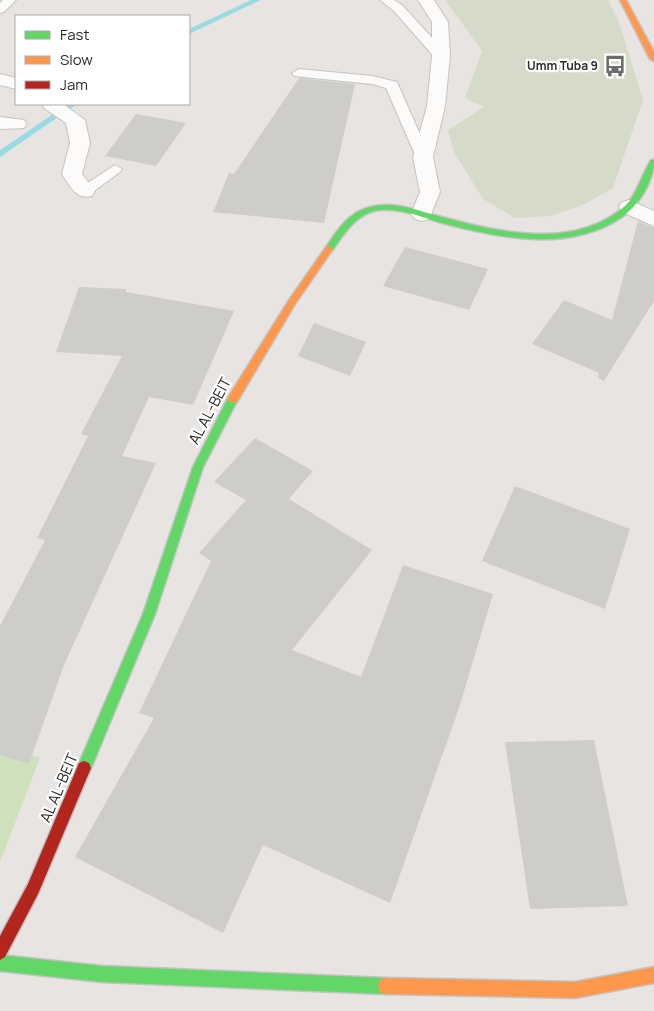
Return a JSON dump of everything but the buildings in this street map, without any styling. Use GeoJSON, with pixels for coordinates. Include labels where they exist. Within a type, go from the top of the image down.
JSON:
{"type":"FeatureCollection","features":[{"type":"Feature","properties":{"kind":"street"},"geometry":{"type":"LineString","coordinates":[[422,214],[430,192],[423,157],[436,106],[442,56],[440,22],[426,0]]}},
{"type":"Feature","properties":{"kind":"street"},"geometry":{"type":"LineString","coordinates":[[623,0],[654,60]]}},
{"type":"Feature","properties":{"kind":"street"},"geometry":{"type":"LineString","coordinates":[[0,79],[15,84]]}},
{"type":"Feature","properties":{"kind":"street"},"geometry":{"type":"LineString","coordinates":[[52,105],[75,120],[80,144],[72,174],[85,191]]}},
{"type":"Feature","properties":{"kind":"street","name":"AL AL-BEIT"},"geometry":{"type":"LineString","coordinates":[[0,952],[34,889],[149,614],[198,467],[239,386],[292,302],[346,226],[361,213],[375,208],[398,208],[474,229],[516,236],[559,235],[598,228],[629,207],[654,162]]}},
{"type":"Feature","properties":{"kind":"street"},"geometry":{"type":"LineString","coordinates":[[629,207],[654,219]]}},
{"type":"Feature","properties":{"kind":"street"},"geometry":{"type":"LineString","coordinates":[[0,963],[102,974],[285,983],[575,990],[654,975]]}},
{"type":"Feature","properties":{"kind":"lane"},"geometry":{"type":"LineString","coordinates":[[0,9],[10,0]]}},
{"type":"Feature","properties":{"kind":"lane"},"geometry":{"type":"LineString","coordinates":[[386,0],[398,8],[442,56]]}},
{"type":"Feature","properties":{"kind":"lane"},"geometry":{"type":"LineString","coordinates":[[299,73],[372,80],[392,85],[423,157]]}},
{"type":"Feature","properties":{"kind":"lane"},"geometry":{"type":"LineString","coordinates":[[85,191],[115,169]]}},
{"type":"Feature","properties":{"kind":"green space"},"geometry":{"type":"Polygon","coordinates":[[[445,0],[608,0],[619,22],[643,100],[613,188],[585,204],[551,216],[515,218],[483,199],[454,152],[448,130],[484,107],[465,98],[482,51],[445,0]]]}},
{"type":"Feature","properties":{"kind":"green space"},"geometry":{"type":"Polygon","coordinates":[[[0,742],[40,758],[0,862],[0,742]]]}},
{"type":"Feature","properties":{"kind":"waterway"},"geometry":{"type":"LineString","coordinates":[[190,32],[257,0]]}},
{"type":"Feature","properties":{"kind":"waterway"},"geometry":{"type":"LineString","coordinates":[[0,154],[72,105]]}},
{"type":"Feature","properties":{"kind":"traffic: fast"},"geometry":{"type":"LineString","coordinates":[[329,249],[343,229],[357,216],[370,209],[388,207],[506,234],[559,236],[583,232],[607,223],[628,208],[654,162]]}},
{"type":"Feature","properties":{"kind":"traffic: fast"},"geometry":{"type":"LineString","coordinates":[[84,768],[149,614],[198,467],[233,399]]}},
{"type":"Feature","properties":{"kind":"traffic: fast"},"geometry":{"type":"LineString","coordinates":[[0,963],[102,974],[386,986]]}},
{"type":"Feature","properties":{"kind":"traffic: slow"},"geometry":{"type":"LineString","coordinates":[[623,0],[654,59]]}},
{"type":"Feature","properties":{"kind":"traffic: slow"},"geometry":{"type":"LineString","coordinates":[[233,399],[292,302],[329,249]]}},
{"type":"Feature","properties":{"kind":"traffic: slow"},"geometry":{"type":"LineString","coordinates":[[386,986],[575,990],[654,975]]}},
{"type":"Feature","properties":{"kind":"traffic: jam"},"geometry":{"type":"LineString","coordinates":[[0,952],[33,889],[84,768]]}},
{"type":"Feature","properties":{"kind":"place","name":"Umm Tuba 9"},"geometry":{"type":"Point","coordinates":[615,66]}}]}
